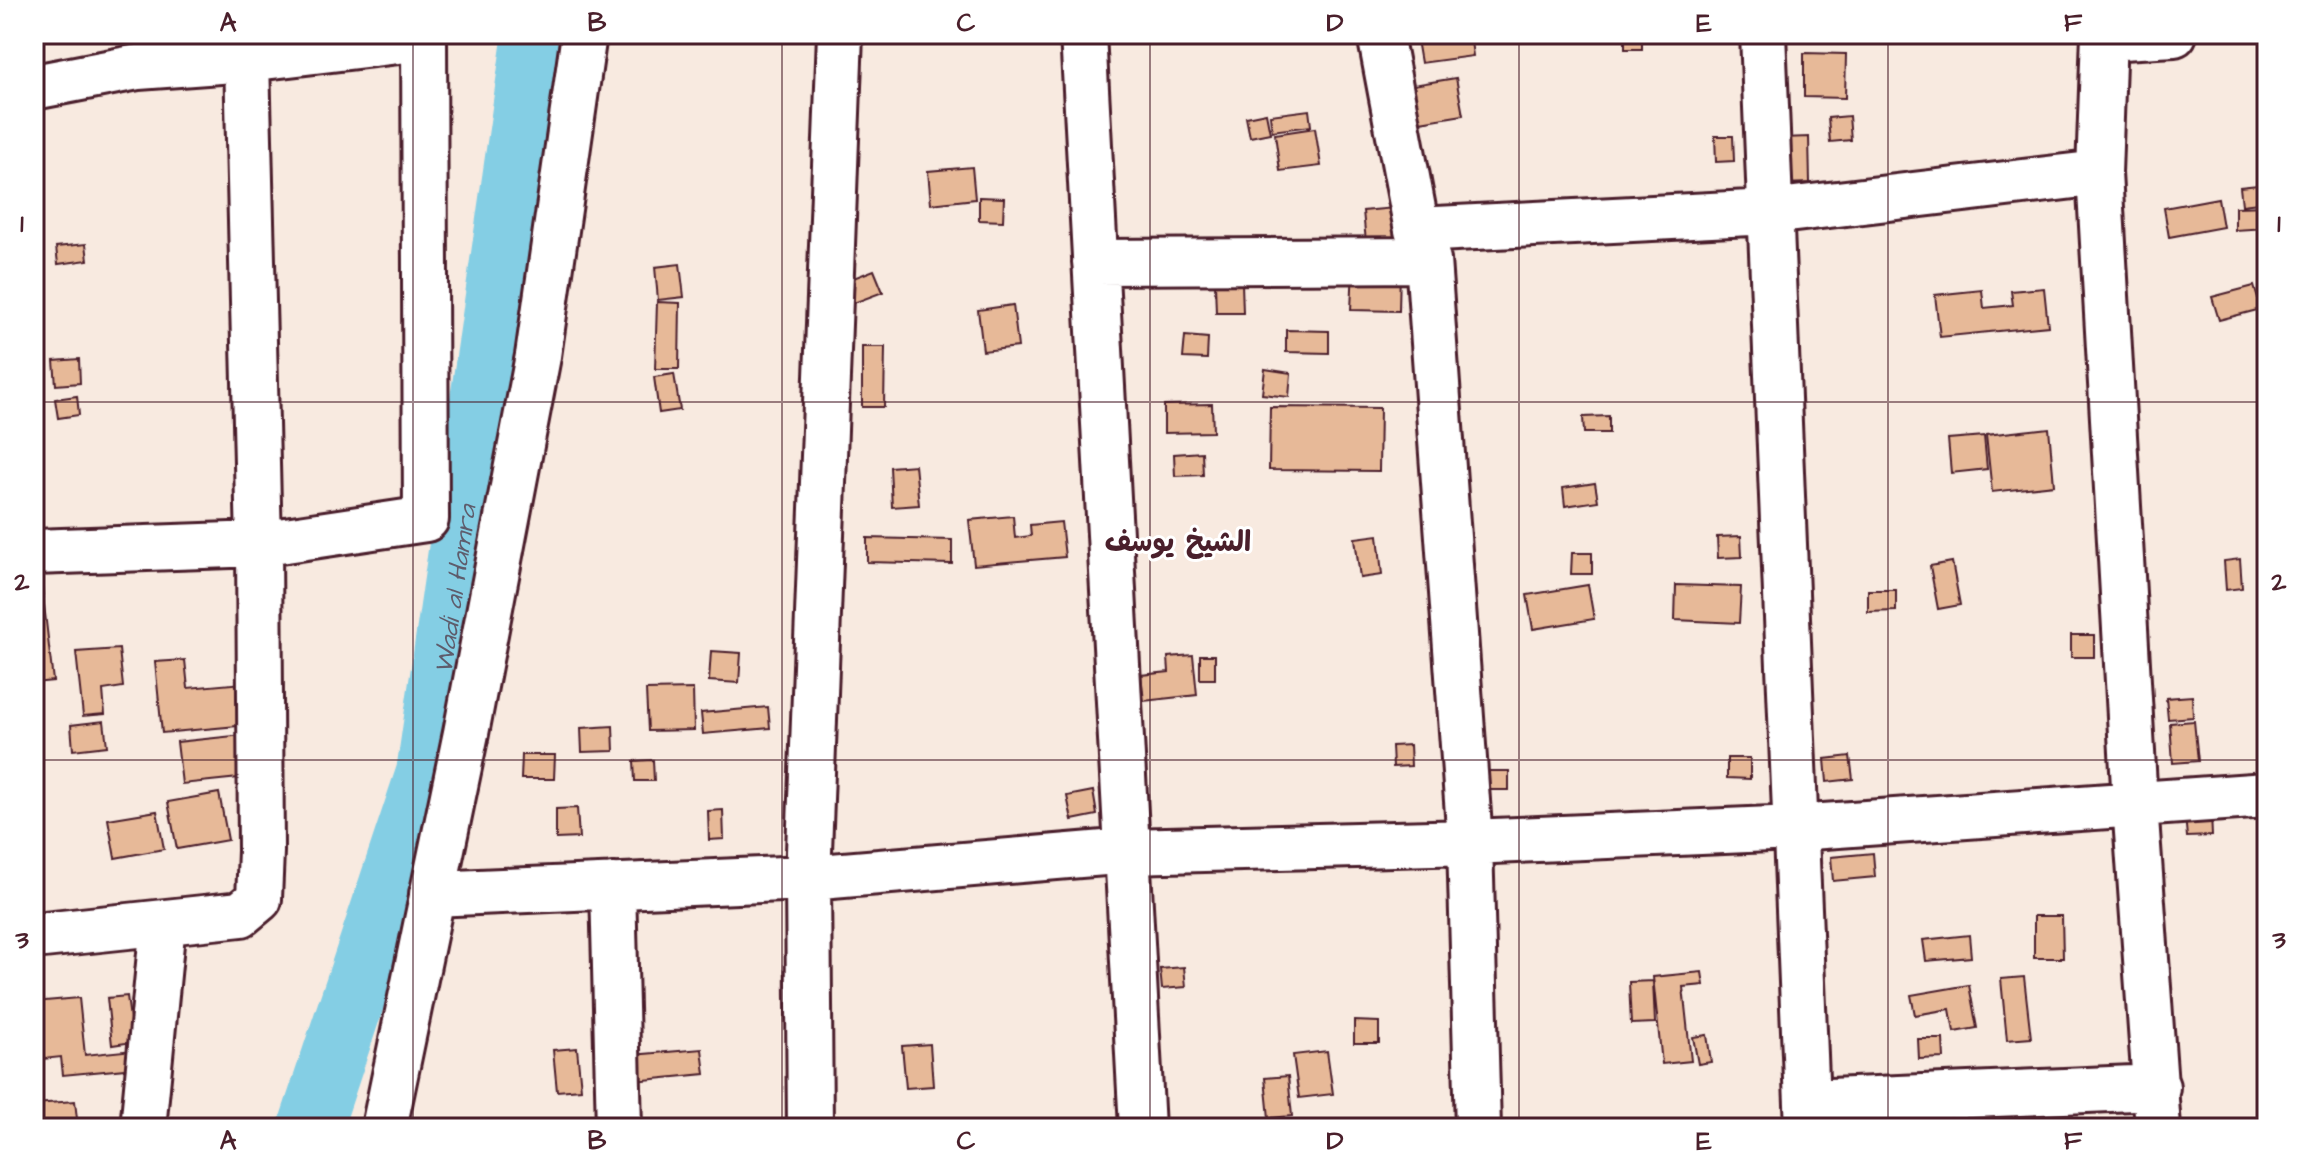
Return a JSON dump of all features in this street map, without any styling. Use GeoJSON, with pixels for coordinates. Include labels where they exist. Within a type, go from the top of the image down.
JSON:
{"type":"FeatureCollection","features":[{"type":"Feature","properties":{"kind":"street"},"geometry":{"type":"LineString","coordinates":[[384,1128],[466,733],[538,356],[584,34]]}},
{"type":"Feature","properties":{"kind":"street"},"geometry":{"type":"LineString","coordinates":[[810,1128],[808,878],[840,34]]}},
{"type":"Feature","properties":{"kind":"street"},"geometry":{"type":"LineString","coordinates":[[1083,34],[1142,1128]]}},
{"type":"Feature","properties":{"kind":"street"},"geometry":{"type":"LineString","coordinates":[[1380,34],[1423,245],[1470,842],[1478,1128]]}},
{"type":"Feature","properties":{"kind":"street"},"geometry":{"type":"LineString","coordinates":[[1763,34],[1808,1115],[2157,1107],[2135,804],[2099,173],[2104,36],[2174,34]]}},
{"type":"Feature","properties":{"kind":"street"},"geometry":{"type":"LineString","coordinates":[[34,87],[137,51],[247,59],[424,36],[426,519],[259,544],[34,552]]}},
{"type":"Feature","properties":{"kind":"street"},"geometry":{"type":"LineString","coordinates":[[34,936],[241,914],[259,899],[259,544],[247,59]]}},
{"type":"Feature","properties":{"kind":"street"},"geometry":{"type":"LineString","coordinates":[[1095,262],[1423,245],[1770,212],[2099,173]]}},
{"type":"Feature","properties":{"kind":"street"},"geometry":{"type":"LineString","coordinates":[[432,894],[808,878],[1128,851],[1470,842],[1795,828],[2267,795]]}},
{"type":"Feature","properties":{"kind":"street"},"geometry":{"type":"LineString","coordinates":[[613,886],[619,1128]]}},
{"type":"Feature","properties":{"kind":"street"},"geometry":{"type":"LineString","coordinates":[[143,1128],[163,923]]}},
{"type":"Feature","properties":{"kind":"building"},"geometry":{"type":"Polygon","coordinates":[[[177,34],[199,34],[200,46],[178,47],[177,34]]]}},
{"type":"Feature","properties":{"kind":"building"},"geometry":{"type":"Polygon","coordinates":[[[1416,34],[1470,34],[1473,56],[1421,63],[1416,34]]]}},
{"type":"Feature","properties":{"kind":"building"},"geometry":{"type":"Polygon","coordinates":[[[1625,34],[1642,34],[1642,49],[1625,49],[1625,34]]]}},
{"type":"Feature","properties":{"kind":"building"},"geometry":{"type":"Polygon","coordinates":[[[1804,53],[1846,54],[1845,98],[1804,97],[1804,53]]]}},
{"type":"Feature","properties":{"kind":"building"},"geometry":{"type":"Polygon","coordinates":[[[1456,78],[1463,115],[1420,122],[1413,85],[1456,78]]]}},
{"type":"Feature","properties":{"kind":"building"},"geometry":{"type":"Polygon","coordinates":[[[1309,110],[1311,126],[1272,131],[1270,115],[1309,110]]]}},
{"type":"Feature","properties":{"kind":"building"},"geometry":{"type":"Polygon","coordinates":[[[1266,113],[1270,133],[1250,137],[1246,117],[1266,113]]]}},
{"type":"Feature","properties":{"kind":"building"},"geometry":{"type":"Polygon","coordinates":[[[1849,116],[1851,140],[1830,142],[1828,118],[1849,116]]]}},
{"type":"Feature","properties":{"kind":"building"},"geometry":{"type":"Polygon","coordinates":[[[1315,128],[1321,166],[1280,171],[1275,134],[1315,128]]]}},
{"type":"Feature","properties":{"kind":"building"},"geometry":{"type":"Polygon","coordinates":[[[1715,136],[1733,136],[1734,161],[1716,162],[1715,136]]]}},
{"type":"Feature","properties":{"kind":"building"},"geometry":{"type":"Polygon","coordinates":[[[1809,137],[1810,183],[1783,184],[1782,138],[1809,137]]]}},
{"type":"Feature","properties":{"kind":"building"},"geometry":{"type":"Polygon","coordinates":[[[972,167],[975,199],[931,204],[928,171],[972,167]]]}},
{"type":"Feature","properties":{"kind":"building"},"geometry":{"type":"Polygon","coordinates":[[[2267,184],[2267,202],[2242,205],[2240,187],[2267,184]]]}},
{"type":"Feature","properties":{"kind":"building"},"geometry":{"type":"Polygon","coordinates":[[[979,197],[1004,198],[1003,221],[979,220],[979,197]]]}},
{"type":"Feature","properties":{"kind":"building"},"geometry":{"type":"Polygon","coordinates":[[[2218,198],[2223,227],[2169,237],[2164,208],[2218,198]]]}},
{"type":"Feature","properties":{"kind":"building"},"geometry":{"type":"Polygon","coordinates":[[[2267,206],[2267,228],[2235,230],[2235,207],[2267,206]]]}},
{"type":"Feature","properties":{"kind":"building"},"geometry":{"type":"Polygon","coordinates":[[[1394,208],[1397,239],[1366,242],[1363,211],[1394,208]]]}},
{"type":"Feature","properties":{"kind":"building"},"geometry":{"type":"Polygon","coordinates":[[[86,244],[88,260],[58,264],[56,247],[86,244]]]}},
{"type":"Feature","properties":{"kind":"building"},"geometry":{"type":"Polygon","coordinates":[[[680,264],[684,297],[658,300],[655,267],[680,264]]]}},
{"type":"Feature","properties":{"kind":"building"},"geometry":{"type":"Polygon","coordinates":[[[1353,268],[1400,270],[1399,311],[1351,310],[1353,268]]]}},
{"type":"Feature","properties":{"kind":"building"},"geometry":{"type":"Polygon","coordinates":[[[874,270],[883,292],[851,304],[843,282],[874,270]]]}},
{"type":"Feature","properties":{"kind":"building"},"geometry":{"type":"Polygon","coordinates":[[[1215,283],[1242,283],[1243,313],[1216,313],[1215,283]]]}},
{"type":"Feature","properties":{"kind":"building"},"geometry":{"type":"Polygon","coordinates":[[[2254,286],[2261,309],[2219,320],[2212,297],[2254,286]]]}},
{"type":"Feature","properties":{"kind":"building"},"geometry":{"type":"Polygon","coordinates":[[[2044,288],[2048,326],[1940,337],[1935,295],[1982,290],[1984,308],[2013,305],[2011,291],[2044,288]]]}},
{"type":"Feature","properties":{"kind":"building"},"geometry":{"type":"Polygon","coordinates":[[[657,302],[680,303],[679,369],[655,369],[657,302]]]}},
{"type":"Feature","properties":{"kind":"building"},"geometry":{"type":"Polygon","coordinates":[[[1013,305],[1018,347],[983,351],[978,310],[1013,305]]]}},
{"type":"Feature","properties":{"kind":"building"},"geometry":{"type":"Polygon","coordinates":[[[1286,330],[1329,331],[1329,353],[1286,352],[1286,330]]]}},
{"type":"Feature","properties":{"kind":"building"},"geometry":{"type":"Polygon","coordinates":[[[1185,336],[1208,338],[1207,359],[1183,358],[1185,336]]]}},
{"type":"Feature","properties":{"kind":"building"},"geometry":{"type":"Polygon","coordinates":[[[862,347],[885,347],[884,407],[862,407],[862,347]]]}},
{"type":"Feature","properties":{"kind":"building"},"geometry":{"type":"Polygon","coordinates":[[[79,359],[80,383],[56,385],[54,361],[79,359]]]}},
{"type":"Feature","properties":{"kind":"building"},"geometry":{"type":"Polygon","coordinates":[[[1265,369],[1291,373],[1289,397],[1262,394],[1265,369]]]}},
{"type":"Feature","properties":{"kind":"building"},"geometry":{"type":"Polygon","coordinates":[[[674,374],[680,410],[659,413],[654,377],[674,374]]]}},
{"type":"Feature","properties":{"kind":"building"},"geometry":{"type":"Polygon","coordinates":[[[77,396],[79,415],[58,418],[55,399],[77,396]]]}},
{"type":"Feature","properties":{"kind":"building"},"geometry":{"type":"Polygon","coordinates":[[[1212,404],[1213,432],[1164,433],[1164,405],[1212,404]]]}},
{"type":"Feature","properties":{"kind":"building"},"geometry":{"type":"Polygon","coordinates":[[[1270,407],[1380,408],[1379,471],[1269,470],[1270,407]]]}},
{"type":"Feature","properties":{"kind":"building"},"geometry":{"type":"Polygon","coordinates":[[[1609,416],[1609,433],[1584,433],[1583,417],[1609,416]]]}},
{"type":"Feature","properties":{"kind":"building"},"geometry":{"type":"Polygon","coordinates":[[[2049,428],[2054,485],[1992,492],[1986,435],[2049,428]]]}},
{"type":"Feature","properties":{"kind":"building"},"geometry":{"type":"Polygon","coordinates":[[[1984,436],[1987,469],[1951,473],[1948,439],[1984,436]]]}},
{"type":"Feature","properties":{"kind":"building"},"geometry":{"type":"Polygon","coordinates":[[[1202,452],[1203,475],[1175,476],[1174,454],[1202,452]]]}},
{"type":"Feature","properties":{"kind":"building"},"geometry":{"type":"Polygon","coordinates":[[[915,465],[919,505],[892,507],[890,467],[915,465]]]}},
{"type":"Feature","properties":{"kind":"building"},"geometry":{"type":"Polygon","coordinates":[[[1595,483],[1598,501],[1565,506],[1563,488],[1595,483]]]}},
{"type":"Feature","properties":{"kind":"building"},"geometry":{"type":"Polygon","coordinates":[[[1013,516],[1015,538],[1031,536],[1030,525],[1061,522],[1065,557],[974,565],[969,520],[1013,516]]]}},
{"type":"Feature","properties":{"kind":"building"},"geometry":{"type":"Polygon","coordinates":[[[1378,535],[1382,575],[1360,578],[1355,538],[1378,535]]]}},
{"type":"Feature","properties":{"kind":"building"},"geometry":{"type":"Polygon","coordinates":[[[1741,536],[1742,557],[1718,558],[1717,537],[1741,536]]]}},
{"type":"Feature","properties":{"kind":"building"},"geometry":{"type":"Polygon","coordinates":[[[867,538],[952,540],[952,564],[867,562],[867,538]]]}},
{"type":"Feature","properties":{"kind":"building"},"geometry":{"type":"Polygon","coordinates":[[[1572,553],[1592,553],[1592,574],[1571,574],[1572,553]]]}},
{"type":"Feature","properties":{"kind":"building"},"geometry":{"type":"Polygon","coordinates":[[[2240,559],[2242,588],[2226,590],[2224,561],[2240,559]]]}},
{"type":"Feature","properties":{"kind":"building"},"geometry":{"type":"Polygon","coordinates":[[[1952,562],[1960,605],[1938,609],[1930,566],[1952,562]]]}},
{"type":"Feature","properties":{"kind":"building"},"geometry":{"type":"Polygon","coordinates":[[[34,579],[41,579],[53,681],[34,683],[34,579]]]}},
{"type":"Feature","properties":{"kind":"building"},"geometry":{"type":"Polygon","coordinates":[[[1588,585],[1594,619],[1533,629],[1527,595],[1588,585]]]}},
{"type":"Feature","properties":{"kind":"building"},"geometry":{"type":"Polygon","coordinates":[[[1676,585],[1741,587],[1739,623],[1675,620],[1676,585]]]}},
{"type":"Feature","properties":{"kind":"building"},"geometry":{"type":"Polygon","coordinates":[[[1868,590],[1896,590],[1896,611],[1868,612],[1868,590]]]}},
{"type":"Feature","properties":{"kind":"building"},"geometry":{"type":"Polygon","coordinates":[[[2071,635],[2094,635],[2094,657],[2071,657],[2071,635]]]}},
{"type":"Feature","properties":{"kind":"building"},"geometry":{"type":"Polygon","coordinates":[[[119,649],[123,687],[103,690],[105,714],[83,716],[76,652],[119,649]]]}},
{"type":"Feature","properties":{"kind":"building"},"geometry":{"type":"Polygon","coordinates":[[[711,651],[741,653],[739,683],[709,681],[711,651]]]}},
{"type":"Feature","properties":{"kind":"building"},"geometry":{"type":"Polygon","coordinates":[[[1193,655],[1197,695],[1144,701],[1141,675],[1169,672],[1168,657],[1193,655]]]}},
{"type":"Feature","properties":{"kind":"building"},"geometry":{"type":"Polygon","coordinates":[[[1200,655],[1215,655],[1215,679],[1200,679],[1200,655]]]}},
{"type":"Feature","properties":{"kind":"building"},"geometry":{"type":"Polygon","coordinates":[[[185,660],[188,688],[243,683],[248,725],[162,733],[155,662],[185,660]]]}},
{"type":"Feature","properties":{"kind":"building"},"geometry":{"type":"Polygon","coordinates":[[[693,689],[694,730],[648,731],[646,690],[693,689]]]}},
{"type":"Feature","properties":{"kind":"building"},"geometry":{"type":"Polygon","coordinates":[[[2192,696],[2193,717],[2168,719],[2166,698],[2192,696]]]}},
{"type":"Feature","properties":{"kind":"building"},"geometry":{"type":"Polygon","coordinates":[[[768,707],[770,728],[703,734],[701,713],[768,707]]]}},
{"type":"Feature","properties":{"kind":"building"},"geometry":{"type":"Polygon","coordinates":[[[104,721],[107,746],[73,750],[71,725],[104,721]]]}},
{"type":"Feature","properties":{"kind":"building"},"geometry":{"type":"Polygon","coordinates":[[[2194,721],[2198,761],[2173,763],[2170,723],[2194,721]]]}},
{"type":"Feature","properties":{"kind":"building"},"geometry":{"type":"Polygon","coordinates":[[[613,726],[614,751],[582,752],[581,728],[613,726]]]}},
{"type":"Feature","properties":{"kind":"building"},"geometry":{"type":"Polygon","coordinates":[[[243,735],[248,777],[182,784],[177,742],[243,735]]]}},
{"type":"Feature","properties":{"kind":"building"},"geometry":{"type":"Polygon","coordinates":[[[1410,745],[1411,766],[1393,767],[1392,746],[1410,745]]]}},
{"type":"Feature","properties":{"kind":"building"},"geometry":{"type":"Polygon","coordinates":[[[522,755],[555,755],[554,779],[521,779],[522,755]]]}},
{"type":"Feature","properties":{"kind":"building"},"geometry":{"type":"Polygon","coordinates":[[[1850,756],[1853,779],[1827,782],[1825,759],[1850,756]]]}},
{"type":"Feature","properties":{"kind":"building"},"geometry":{"type":"Polygon","coordinates":[[[1727,758],[1750,758],[1750,779],[1727,778],[1727,758]]]}},
{"type":"Feature","properties":{"kind":"building"},"geometry":{"type":"Polygon","coordinates":[[[653,760],[654,781],[635,781],[634,761],[653,760]]]}},
{"type":"Feature","properties":{"kind":"building"},"geometry":{"type":"Polygon","coordinates":[[[1484,771],[1509,771],[1509,790],[1484,790],[1484,771]]]}},
{"type":"Feature","properties":{"kind":"building"},"geometry":{"type":"Polygon","coordinates":[[[1093,791],[1097,815],[1072,820],[1067,796],[1093,791]]]}},
{"type":"Feature","properties":{"kind":"building"},"geometry":{"type":"Polygon","coordinates":[[[219,793],[228,840],[177,849],[168,802],[219,793]]]}},
{"type":"Feature","properties":{"kind":"building"},"geometry":{"type":"Polygon","coordinates":[[[577,808],[579,838],[556,839],[556,809],[577,808]]]}},
{"type":"Feature","properties":{"kind":"building"},"geometry":{"type":"Polygon","coordinates":[[[723,810],[724,839],[709,840],[708,811],[723,810]]]}},
{"type":"Feature","properties":{"kind":"building"},"geometry":{"type":"Polygon","coordinates":[[[157,811],[164,849],[115,858],[108,819],[157,811]]]}},
{"type":"Feature","properties":{"kind":"building"},"geometry":{"type":"Polygon","coordinates":[[[2211,813],[2212,836],[2187,837],[2185,815],[2211,813]]]}},
{"type":"Feature","properties":{"kind":"building"},"geometry":{"type":"Polygon","coordinates":[[[1873,853],[1875,877],[1833,881],[1831,857],[1873,853]]]}},
{"type":"Feature","properties":{"kind":"building"},"geometry":{"type":"Polygon","coordinates":[[[2034,916],[2062,916],[2063,958],[2034,958],[2034,916]]]}},
{"type":"Feature","properties":{"kind":"building"},"geometry":{"type":"Polygon","coordinates":[[[1969,935],[1971,957],[1926,961],[1923,940],[1969,935]]]}},
{"type":"Feature","properties":{"kind":"building"},"geometry":{"type":"Polygon","coordinates":[[[1184,967],[1186,987],[1162,989],[1160,969],[1184,967]]]}},
{"type":"Feature","properties":{"kind":"building"},"geometry":{"type":"Polygon","coordinates":[[[1702,972],[1704,985],[1683,987],[1691,1061],[1662,1064],[1653,977],[1702,972]]]}},
{"type":"Feature","properties":{"kind":"building"},"geometry":{"type":"Polygon","coordinates":[[[2024,977],[2031,1038],[2007,1040],[2001,979],[2024,977]]]}},
{"type":"Feature","properties":{"kind":"building"},"geometry":{"type":"Polygon","coordinates":[[[1653,981],[1655,1023],[1631,1024],[1629,982],[1653,981]]]}},
{"type":"Feature","properties":{"kind":"building"},"geometry":{"type":"Polygon","coordinates":[[[1969,985],[1977,1028],[1954,1032],[1950,1009],[1915,1015],[1911,995],[1969,985]]]}},
{"type":"Feature","properties":{"kind":"building"},"geometry":{"type":"Polygon","coordinates":[[[127,996],[133,1042],[112,1045],[107,998],[127,996]]]}},
{"type":"Feature","properties":{"kind":"building"},"geometry":{"type":"Polygon","coordinates":[[[79,998],[85,1055],[133,1050],[135,1068],[63,1075],[61,1057],[34,1060],[34,1002],[79,998]]]}},
{"type":"Feature","properties":{"kind":"building"},"geometry":{"type":"Polygon","coordinates":[[[1354,1021],[1379,1022],[1379,1043],[1354,1043],[1354,1021]]]}},
{"type":"Feature","properties":{"kind":"building"},"geometry":{"type":"Polygon","coordinates":[[[1707,1035],[1711,1062],[1698,1064],[1693,1037],[1707,1035]]]}},
{"type":"Feature","properties":{"kind":"building"},"geometry":{"type":"Polygon","coordinates":[[[1918,1039],[1943,1039],[1944,1058],[1919,1059],[1918,1039]]]}},
{"type":"Feature","properties":{"kind":"building"},"geometry":{"type":"Polygon","coordinates":[[[930,1044],[933,1086],[906,1088],[902,1046],[930,1044]]]}},
{"type":"Feature","properties":{"kind":"building"},"geometry":{"type":"Polygon","coordinates":[[[577,1048],[581,1089],[557,1091],[553,1050],[577,1048]]]}},
{"type":"Feature","properties":{"kind":"building"},"geometry":{"type":"Polygon","coordinates":[[[702,1049],[705,1074],[634,1081],[632,1055],[702,1049]]]}},
{"type":"Feature","properties":{"kind":"building"},"geometry":{"type":"Polygon","coordinates":[[[1327,1051],[1333,1094],[1299,1098],[1293,1055],[1327,1051]]]}},
{"type":"Feature","properties":{"kind":"building"},"geometry":{"type":"Polygon","coordinates":[[[1288,1076],[1292,1116],[1269,1118],[1265,1078],[1288,1076]]]}},
{"type":"Feature","properties":{"kind":"building"},"geometry":{"type":"Polygon","coordinates":[[[75,1101],[78,1128],[34,1128],[34,1104],[75,1101]]]}},
{"type":"Feature","properties":{"kind":"building"},"geometry":{"type":"Polygon","coordinates":[[[1928,1117],[1963,1118],[1963,1128],[1927,1128],[1928,1117]]]}},
{"type":"Feature","properties":{"kind":"waterway","name":"Wadi al Hamra"},"geometry":{"type":"LineString","coordinates":[[310,1128],[428,773],[535,34]]}},
{"type":"Feature","properties":{"kind":"district","name":"الشيخ يوسف"},"geometry":{"type":"Point","coordinates":[1178,541]}}]}
